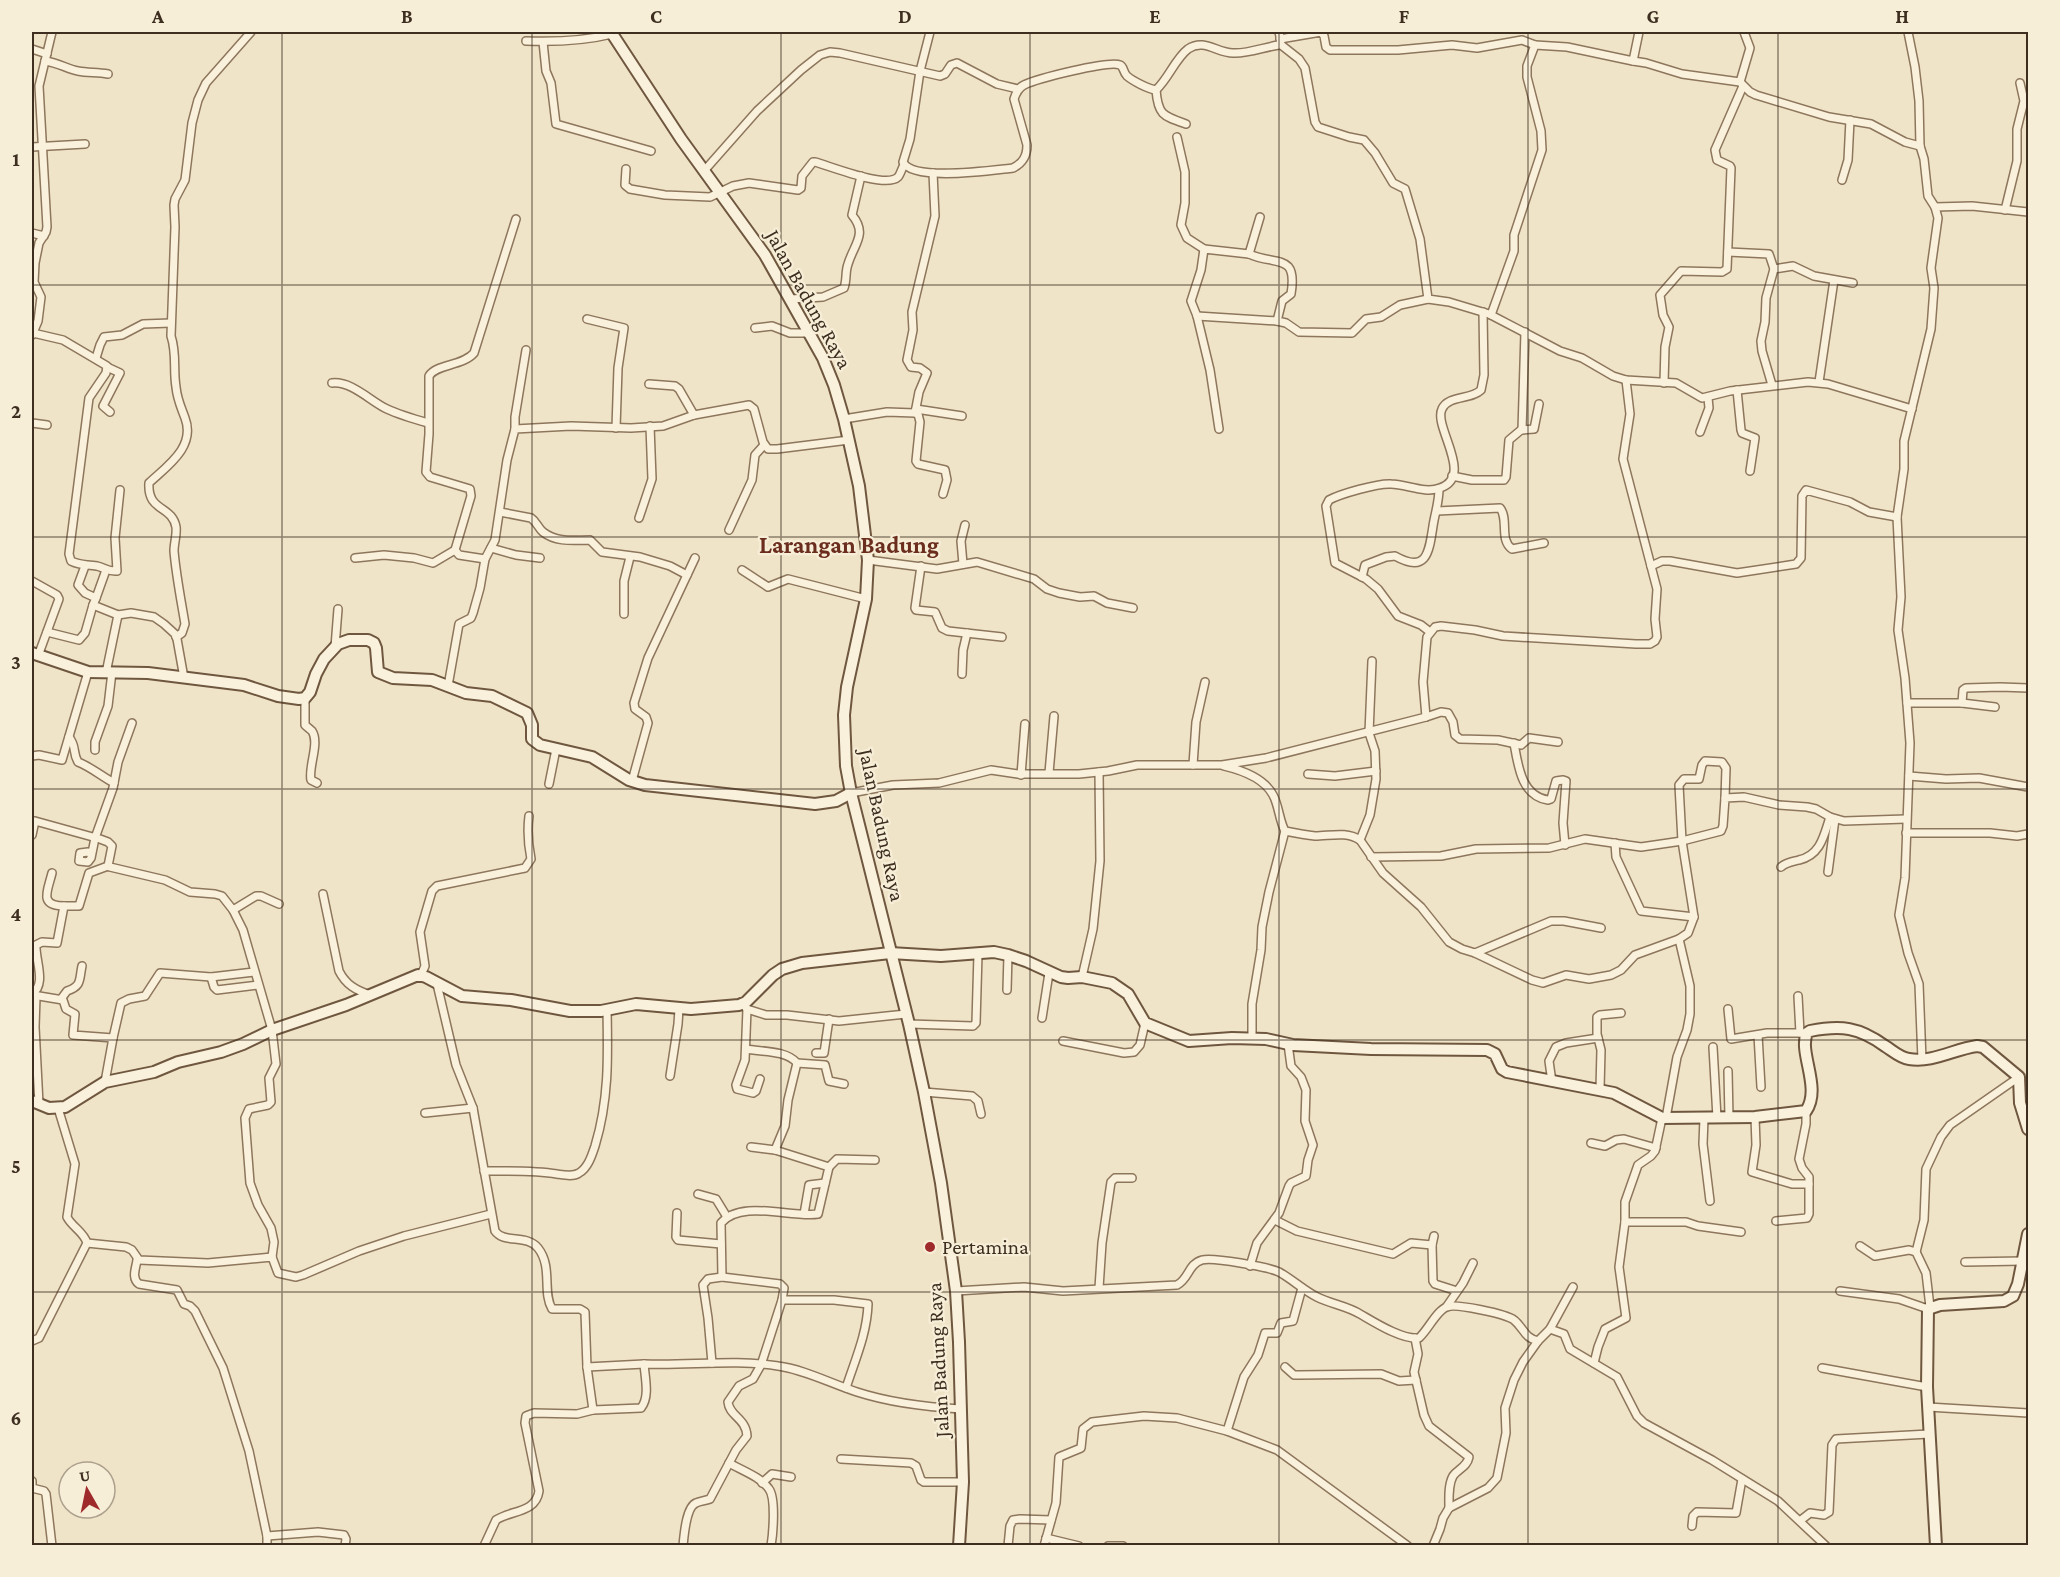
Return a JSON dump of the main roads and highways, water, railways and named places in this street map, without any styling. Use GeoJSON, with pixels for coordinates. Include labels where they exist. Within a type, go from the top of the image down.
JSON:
{"type":"FeatureCollection","features":[{"type":"Feature","properties":{"kind":"place","name":"Pertamina"},"geometry":{"type":"Point","coordinates":[930,1247]}},
{"type":"Feature","properties":{"kind":"district","name":"Larangan Badung"},"geometry":{"type":"Point","coordinates":[849,545]}}]}
